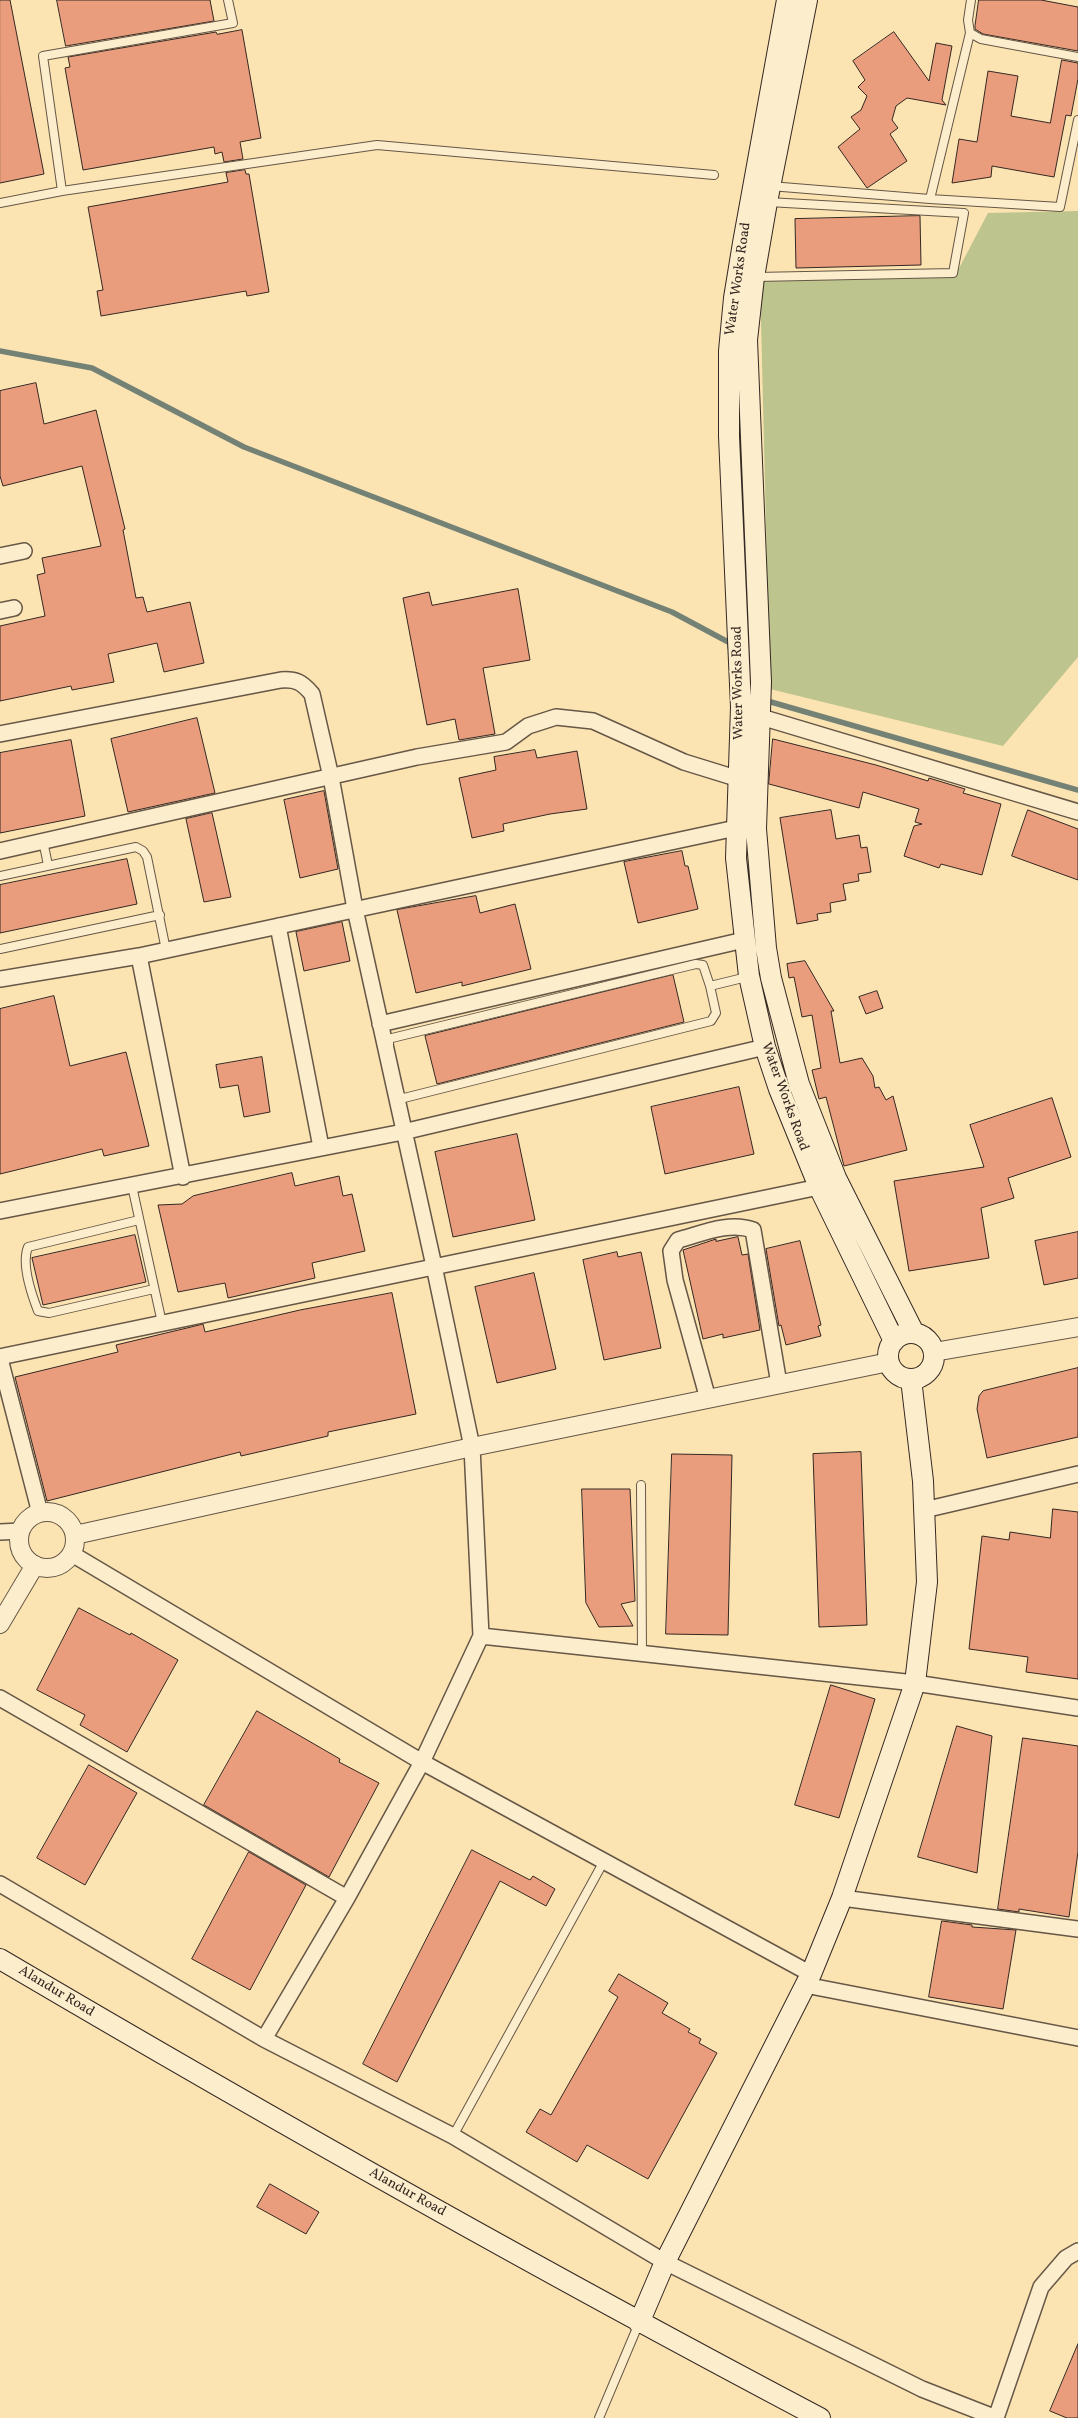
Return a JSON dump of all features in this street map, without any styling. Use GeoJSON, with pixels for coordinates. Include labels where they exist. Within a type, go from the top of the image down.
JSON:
{"type":"FeatureCollection","features":[{"type":"Feature","properties":{"kind":"main road","name":"Water Works Road"},"geometry":{"type":"LineString","coordinates":[[787,0],[742,243],[729,350],[729,436],[741,707],[748,780],[756,829],[770,978],[799,1084],[836,1178],[914,1333]]}},
{"type":"Feature","properties":{"kind":"main road","name":"Water Works Road"},"geometry":{"type":"LineString","coordinates":[[806,0],[768,194],[754,277],[748,340],[761,714],[736,828],[736,858],[749,976],[765,1047],[779,1090],[819,1188],[894,1341]]}},
{"type":"Feature","properties":{"kind":"main road"},"geometry":{"type":"LineString","coordinates":[[779,1090],[799,1084]]}},
{"type":"Feature","properties":{"kind":"main road"},"geometry":{"type":"LineString","coordinates":[[914,1333],[927,1340],[934,1352],[934,1359],[929,1371],[918,1378],[911,1379],[897,1374],[889,1362],[890,1347],[894,1341],[906,1334],[914,1333]]}},
{"type":"Feature","properties":{"kind":"main road"},"geometry":{"type":"LineString","coordinates":[[639,2323],[665,2262],[808,1979],[842,1898],[915,1683],[927,1582],[923,1481],[911,1379]]}},
{"type":"Feature","properties":{"kind":"main road","name":"Alandur Road"},"geometry":{"type":"LineString","coordinates":[[0,1959],[230,2095],[639,2323],[820,2418]]}},
{"type":"Feature","properties":{"kind":"street"},"geometry":{"type":"LineString","coordinates":[[0,556],[24,551]]}},
{"type":"Feature","properties":{"kind":"street"},"geometry":{"type":"LineString","coordinates":[[0,734],[282,680],[293,679],[303,683],[312,694],[331,777],[355,910],[472,1447],[481,1636],[422,1762],[347,1898],[264,2039]]}},
{"type":"Feature","properties":{"kind":"street"},"geometry":{"type":"LineString","coordinates":[[761,714],[1078,812]]}},
{"type":"Feature","properties":{"kind":"street"},"geometry":{"type":"LineString","coordinates":[[0,851],[418,758],[506,742],[528,726],[556,717],[593,721],[684,762],[748,780]]}},
{"type":"Feature","properties":{"kind":"street"},"geometry":{"type":"LineString","coordinates":[[0,979],[139,956],[736,828]]}},
{"type":"Feature","properties":{"kind":"street"},"geometry":{"type":"LineString","coordinates":[[278,926],[321,1147]]}},
{"type":"Feature","properties":{"kind":"street"},"geometry":{"type":"LineString","coordinates":[[380,1024],[744,940]]}},
{"type":"Feature","properties":{"kind":"street"},"geometry":{"type":"LineString","coordinates":[[139,956],[183,1176]]}},
{"type":"Feature","properties":{"kind":"street"},"geometry":{"type":"LineString","coordinates":[[0,1211],[403,1132],[765,1047]]}},
{"type":"Feature","properties":{"kind":"street"},"geometry":{"type":"LineString","coordinates":[[40,1513],[0,1358],[434,1266],[819,1188]]}},
{"type":"Feature","properties":{"kind":"street"},"geometry":{"type":"LineString","coordinates":[[708,1399],[676,1280],[671,1252],[678,1240],[728,1227],[743,1226],[753,1230],[779,1384]]}},
{"type":"Feature","properties":{"kind":"street"},"geometry":{"type":"LineString","coordinates":[[934,1352],[1078,1327]]}},
{"type":"Feature","properties":{"kind":"street"},"geometry":{"type":"LineString","coordinates":[[75,1535],[472,1447],[889,1362]]}},
{"type":"Feature","properties":{"kind":"street"},"geometry":{"type":"LineString","coordinates":[[924,1510],[1078,1474]]}},
{"type":"Feature","properties":{"kind":"street"},"geometry":{"type":"LineString","coordinates":[[40,1513],[57,1514],[66,1519],[75,1535],[72,1554],[57,1566],[48,1568],[35,1565],[25,1556],[21,1548],[21,1531],[32,1517],[40,1513]]}},
{"type":"Feature","properties":{"kind":"street"},"geometry":{"type":"LineString","coordinates":[[0,1532],[21,1531]]}},
{"type":"Feature","properties":{"kind":"street"},"geometry":{"type":"LineString","coordinates":[[72,1554],[422,1762],[604,1861],[808,1979],[1078,2038]]}},
{"type":"Feature","properties":{"kind":"street"},"geometry":{"type":"LineString","coordinates":[[0,1624],[35,1565]]}},
{"type":"Feature","properties":{"kind":"street"},"geometry":{"type":"LineString","coordinates":[[481,1636],[915,1683],[1078,1708]]}},
{"type":"Feature","properties":{"kind":"street"},"geometry":{"type":"LineString","coordinates":[[0,1698],[347,1898]]}},
{"type":"Feature","properties":{"kind":"street"},"geometry":{"type":"LineString","coordinates":[[0,1884],[264,2039],[453,2136],[665,2262],[922,2389],[996,2418],[1041,2288],[1066,2258],[1078,2250]]}},
{"type":"Feature","properties":{"kind":"street"},"geometry":{"type":"LineString","coordinates":[[842,1898],[1078,1929]]}},
{"type":"Feature","properties":{"kind":"lane"},"geometry":{"type":"LineString","coordinates":[[62,191],[43,56],[233,23],[228,0]]}},
{"type":"Feature","properties":{"kind":"lane"},"geometry":{"type":"LineString","coordinates":[[930,199],[970,33],[968,20],[971,0]]}},
{"type":"Feature","properties":{"kind":"lane"},"geometry":{"type":"LineString","coordinates":[[970,33],[981,39],[1078,56]]}},
{"type":"Feature","properties":{"kind":"lane"},"geometry":{"type":"LineString","coordinates":[[768,194],[930,199],[1060,207],[1078,120]]}},
{"type":"Feature","properties":{"kind":"lane"},"geometry":{"type":"LineString","coordinates":[[0,203],[62,191],[377,145],[714,174]]}},
{"type":"Feature","properties":{"kind":"lane"},"geometry":{"type":"LineString","coordinates":[[754,277],[953,273],[964,213],[768,194]]}},
{"type":"Feature","properties":{"kind":"lane"},"geometry":{"type":"LineString","coordinates":[[43,841],[48,865]]}},
{"type":"Feature","properties":{"kind":"lane"},"geometry":{"type":"LineString","coordinates":[[0,876],[136,847],[143,851],[147,857],[166,950]]}},
{"type":"Feature","properties":{"kind":"lane"},"geometry":{"type":"LineString","coordinates":[[0,948],[160,915]]}},
{"type":"Feature","properties":{"kind":"lane"},"geometry":{"type":"LineString","coordinates":[[696,964],[703,965],[705,968],[710,986],[716,1014],[711,1021],[404,1098],[399,1095],[389,1042],[392,1038],[696,964]]}},
{"type":"Feature","properties":{"kind":"lane"},"geometry":{"type":"LineString","coordinates":[[710,986],[749,976]]}},
{"type":"Feature","properties":{"kind":"lane"},"geometry":{"type":"LineString","coordinates":[[132,1186],[162,1323]]}},
{"type":"Feature","properties":{"kind":"lane"},"geometry":{"type":"LineString","coordinates":[[139,1220],[28,1247],[25,1254],[33,1297],[38,1311],[49,1314],[154,1289]]}},
{"type":"Feature","properties":{"kind":"lane"},"geometry":{"type":"LineString","coordinates":[[640,1485],[642,1654]]}},
{"type":"Feature","properties":{"kind":"lane"},"geometry":{"type":"LineString","coordinates":[[453,2136],[604,1861]]}},
{"type":"Feature","properties":{"kind":"lane"},"geometry":{"type":"LineString","coordinates":[[599,2418],[639,2323]]}},
{"type":"Feature","properties":{"kind":"green space"},"geometry":{"type":"Polygon","coordinates":[[[1078,211],[1078,657],[1003,746],[770,689],[760,280],[956,274],[988,213],[1078,211]]]}},
{"type":"Feature","properties":{"kind":"building"},"geometry":{"type":"Polygon","coordinates":[[[0,0],[10,0],[44,174],[0,183],[0,0]]]}},
{"type":"Feature","properties":{"kind":"building"},"geometry":{"type":"Polygon","coordinates":[[[57,0],[210,0],[214,21],[66,46],[57,0]]]}},
{"type":"Feature","properties":{"kind":"building"},"geometry":{"type":"Polygon","coordinates":[[[979,0],[1041,0],[1078,7],[1078,51],[983,34],[975,29],[979,0]]]}},
{"type":"Feature","properties":{"kind":"building"},"geometry":{"type":"Polygon","coordinates":[[[242,30],[261,138],[240,142],[243,159],[224,162],[222,152],[215,154],[214,147],[83,170],[65,68],[70,67],[68,57],[216,32],[217,34],[242,30]]]}},
{"type":"Feature","properties":{"kind":"building"},"geometry":{"type":"Polygon","coordinates":[[[894,32],[929,81],[936,43],[952,46],[942,100],[946,105],[907,98],[896,106],[892,120],[898,128],[890,134],[907,161],[867,188],[838,147],[860,129],[851,117],[861,110],[867,96],[858,87],[865,80],[853,61],[894,32]]]}},
{"type":"Feature","properties":{"kind":"building"},"geometry":{"type":"Polygon","coordinates":[[[1062,60],[1078,63],[1078,79],[1071,116],[1066,115],[1054,177],[992,166],[991,177],[952,183],[959,139],[977,142],[988,71],[1018,76],[1011,116],[1050,123],[1062,60]]]}},
{"type":"Feature","properties":{"kind":"building"},"geometry":{"type":"Polygon","coordinates":[[[245,170],[246,174],[249,174],[269,292],[247,296],[246,291],[101,316],[97,291],[103,290],[88,207],[228,182],[226,173],[245,170]]]}},
{"type":"Feature","properties":{"kind":"building"},"geometry":{"type":"Polygon","coordinates":[[[920,216],[921,265],[796,268],[795,219],[920,216]]]}},
{"type":"Feature","properties":{"kind":"building"},"geometry":{"type":"Polygon","coordinates":[[[36,383],[44,424],[96,410],[125,529],[123,530],[136,598],[143,597],[147,612],[190,602],[204,663],[164,672],[157,643],[108,654],[114,682],[72,690],[71,686],[0,701],[0,626],[45,616],[37,575],[45,573],[42,558],[101,546],[82,466],[3,486],[0,476],[0,391],[36,383]]]}},
{"type":"Feature","properties":{"kind":"building"},"geometry":{"type":"Polygon","coordinates":[[[518,589],[530,660],[483,668],[495,734],[459,740],[455,719],[427,725],[403,598],[429,592],[432,605],[518,589]]]}},
{"type":"Feature","properties":{"kind":"building"},"geometry":{"type":"Polygon","coordinates":[[[197,718],[215,793],[128,812],[111,739],[197,718]]]}},
{"type":"Feature","properties":{"kind":"building"},"geometry":{"type":"Polygon","coordinates":[[[773,739],[876,765],[928,781],[929,778],[965,789],[963,793],[1001,804],[982,875],[941,864],[939,868],[904,856],[914,826],[922,824],[915,822],[919,809],[863,792],[859,808],[769,784],[773,739]]]}},
{"type":"Feature","properties":{"kind":"building"},"geometry":{"type":"Polygon","coordinates":[[[71,740],[85,816],[0,833],[0,753],[71,740]]]}},
{"type":"Feature","properties":{"kind":"building"},"geometry":{"type":"Polygon","coordinates":[[[535,750],[537,758],[577,751],[587,809],[550,814],[503,824],[504,831],[472,838],[459,778],[496,770],[494,757],[535,750]]]}},
{"type":"Feature","properties":{"kind":"building"},"geometry":{"type":"Polygon","coordinates":[[[324,791],[338,869],[300,878],[284,800],[324,791]]]}},
{"type":"Feature","properties":{"kind":"building"},"geometry":{"type":"Polygon","coordinates":[[[831,810],[836,839],[859,835],[861,848],[867,847],[871,872],[858,874],[859,881],[843,884],[846,900],[830,903],[831,912],[817,914],[818,920],[797,924],[780,818],[831,810]]]}},
{"type":"Feature","properties":{"kind":"building"},"geometry":{"type":"Polygon","coordinates":[[[1028,810],[1078,829],[1078,880],[1012,856],[1028,810]]]}},
{"type":"Feature","properties":{"kind":"building"},"geometry":{"type":"Polygon","coordinates":[[[212,813],[231,897],[204,902],[186,819],[212,813]]]}},
{"type":"Feature","properties":{"kind":"building"},"geometry":{"type":"Polygon","coordinates":[[[682,851],[685,866],[688,866],[698,909],[638,923],[624,862],[682,851]]]}},
{"type":"Feature","properties":{"kind":"building"},"geometry":{"type":"Polygon","coordinates":[[[127,859],[137,904],[0,933],[0,885],[127,859]]]}},
{"type":"Feature","properties":{"kind":"building"},"geometry":{"type":"Polygon","coordinates":[[[476,896],[480,913],[515,904],[531,969],[462,986],[462,982],[416,993],[397,910],[476,896]]]}},
{"type":"Feature","properties":{"kind":"building"},"geometry":{"type":"Polygon","coordinates":[[[342,922],[350,961],[304,971],[296,932],[342,922]]]}},
{"type":"Feature","properties":{"kind":"building"},"geometry":{"type":"Polygon","coordinates":[[[805,961],[834,1011],[831,1011],[840,1063],[862,1058],[873,1076],[875,1088],[879,1087],[886,1100],[893,1096],[907,1150],[844,1166],[826,1097],[819,1099],[812,1070],[821,1068],[812,1015],[802,1017],[794,977],[789,978],[787,964],[805,961]]]}},
{"type":"Feature","properties":{"kind":"building"},"geometry":{"type":"Polygon","coordinates":[[[673,975],[684,1022],[437,1084],[425,1036],[673,975]]]}},
{"type":"Feature","properties":{"kind":"building"},"geometry":{"type":"Polygon","coordinates":[[[877,991],[883,1008],[866,1014],[859,997],[877,991]]]}},
{"type":"Feature","properties":{"kind":"building"},"geometry":{"type":"Polygon","coordinates":[[[54,996],[70,1066],[126,1052],[149,1146],[104,1156],[102,1149],[0,1174],[0,1009],[54,996]]]}},
{"type":"Feature","properties":{"kind":"building"},"geometry":{"type":"Polygon","coordinates":[[[262,1057],[270,1112],[244,1117],[238,1085],[220,1088],[216,1065],[262,1057]]]}},
{"type":"Feature","properties":{"kind":"building"},"geometry":{"type":"Polygon","coordinates":[[[739,1087],[754,1154],[665,1174],[651,1107],[739,1087]]]}},
{"type":"Feature","properties":{"kind":"building"},"geometry":{"type":"Polygon","coordinates":[[[1052,1098],[1071,1157],[1008,1178],[1014,1198],[981,1208],[989,1258],[909,1271],[894,1181],[984,1167],[970,1125],[1052,1098]]]}},
{"type":"Feature","properties":{"kind":"building"},"geometry":{"type":"Polygon","coordinates":[[[517,1134],[535,1220],[453,1237],[435,1152],[517,1134]]]}},
{"type":"Feature","properties":{"kind":"building"},"geometry":{"type":"Polygon","coordinates":[[[292,1173],[295,1186],[339,1176],[343,1196],[352,1194],[365,1251],[312,1263],[315,1278],[228,1298],[225,1283],[178,1292],[158,1205],[182,1204],[193,1196],[292,1173]]]}},
{"type":"Feature","properties":{"kind":"building"},"geometry":{"type":"Polygon","coordinates":[[[1078,1232],[1078,1278],[1044,1285],[1035,1241],[1078,1232]]]}},
{"type":"Feature","properties":{"kind":"building"},"geometry":{"type":"Polygon","coordinates":[[[135,1235],[146,1282],[43,1305],[32,1258],[135,1235]]]}},
{"type":"Feature","properties":{"kind":"building"},"geometry":{"type":"Polygon","coordinates":[[[738,1237],[742,1255],[748,1254],[760,1330],[723,1338],[723,1334],[703,1339],[683,1250],[716,1239],[716,1241],[738,1237]]]}},
{"type":"Feature","properties":{"kind":"building"},"geometry":{"type":"Polygon","coordinates":[[[800,1241],[821,1325],[818,1326],[821,1336],[786,1345],[781,1325],[779,1326],[766,1249],[800,1241]]]}},
{"type":"Feature","properties":{"kind":"building"},"geometry":{"type":"Polygon","coordinates":[[[617,1252],[618,1257],[641,1252],[661,1348],[604,1360],[583,1260],[617,1252]]]}},
{"type":"Feature","properties":{"kind":"building"},"geometry":{"type":"Polygon","coordinates":[[[534,1273],[556,1369],[497,1383],[475,1287],[534,1273]]]}},
{"type":"Feature","properties":{"kind":"building"},"geometry":{"type":"Polygon","coordinates":[[[392,1293],[416,1414],[328,1432],[328,1436],[241,1456],[240,1452],[47,1501],[15,1377],[118,1352],[116,1345],[203,1324],[205,1332],[300,1310],[392,1293]]]}},
{"type":"Feature","properties":{"kind":"building"},"geometry":{"type":"Polygon","coordinates":[[[1078,1368],[1078,1437],[987,1458],[977,1409],[979,1396],[983,1391],[1078,1368]]]}},
{"type":"Feature","properties":{"kind":"building"},"geometry":{"type":"Polygon","coordinates":[[[861,1452],[867,1625],[819,1627],[813,1454],[861,1452]]]}},
{"type":"Feature","properties":{"kind":"building"},"geometry":{"type":"Polygon","coordinates":[[[672,1454],[732,1455],[728,1635],[666,1634],[672,1454]]]}},
{"type":"Feature","properties":{"kind":"building"},"geometry":{"type":"Polygon","coordinates":[[[582,1489],[630,1489],[635,1601],[621,1604],[633,1626],[599,1627],[586,1603],[582,1489]]]}},
{"type":"Feature","properties":{"kind":"building"},"geometry":{"type":"Polygon","coordinates":[[[1053,1509],[1078,1512],[1078,1679],[1026,1672],[1028,1657],[969,1649],[982,1536],[1009,1540],[1010,1532],[1050,1538],[1053,1509]]]}},
{"type":"Feature","properties":{"kind":"building"},"geometry":{"type":"Polygon","coordinates":[[[79,1608],[130,1635],[131,1633],[178,1660],[127,1752],[80,1725],[85,1715],[37,1690],[79,1608]]]}},
{"type":"Feature","properties":{"kind":"building"},"geometry":{"type":"Polygon","coordinates":[[[831,1685],[875,1699],[839,1818],[795,1805],[831,1685]]]}},
{"type":"Feature","properties":{"kind":"building"},"geometry":{"type":"Polygon","coordinates":[[[257,1711],[340,1759],[339,1762],[379,1783],[329,1877],[204,1805],[257,1711]]]}},
{"type":"Feature","properties":{"kind":"building"},"geometry":{"type":"Polygon","coordinates":[[[957,1726],[992,1736],[977,1873],[918,1857],[957,1726]]]}},
{"type":"Feature","properties":{"kind":"building"},"geometry":{"type":"Polygon","coordinates":[[[1023,1738],[1078,1746],[1078,1852],[1069,1917],[1019,1909],[1019,1912],[998,1909],[1023,1738]]]}},
{"type":"Feature","properties":{"kind":"building"},"geometry":{"type":"Polygon","coordinates":[[[89,1765],[137,1793],[85,1885],[37,1858],[89,1765]]]}},
{"type":"Feature","properties":{"kind":"building"},"geometry":{"type":"Polygon","coordinates":[[[472,1850],[530,1880],[533,1876],[555,1889],[546,1906],[500,1881],[397,2082],[363,2064],[472,1850]]]}},
{"type":"Feature","properties":{"kind":"building"},"geometry":{"type":"Polygon","coordinates":[[[249,1852],[306,1885],[250,1990],[192,1959],[249,1852]]]}},
{"type":"Feature","properties":{"kind":"building"},"geometry":{"type":"Polygon","coordinates":[[[942,1921],[972,1925],[972,1927],[1016,1930],[1003,2009],[929,1997],[942,1921]]]}},
{"type":"Feature","properties":{"kind":"building"},"geometry":{"type":"Polygon","coordinates":[[[619,1974],[668,2003],[662,2013],[690,2029],[688,2032],[701,2039],[699,2043],[717,2053],[648,2179],[587,2145],[577,2162],[526,2132],[540,2109],[551,2115],[618,1997],[609,1991],[619,1974]]]}},
{"type":"Feature","properties":{"kind":"building"},"geometry":{"type":"Polygon","coordinates":[[[270,2184],[319,2212],[306,2234],[257,2207],[270,2184]]]}},
{"type":"Feature","properties":{"kind":"building"},"geometry":{"type":"Polygon","coordinates":[[[1078,2344],[1078,2418],[1067,2418],[1050,2411],[1078,2344]]]}},
{"type":"Feature","properties":{"kind":"waterway"},"geometry":{"type":"LineString","coordinates":[[0,351],[92,368],[244,447],[672,612],[730,643],[730,647]]}},
{"type":"Feature","properties":{"kind":"waterway"},"geometry":{"type":"LineString","coordinates":[[764,700],[1078,790]]}}]}
